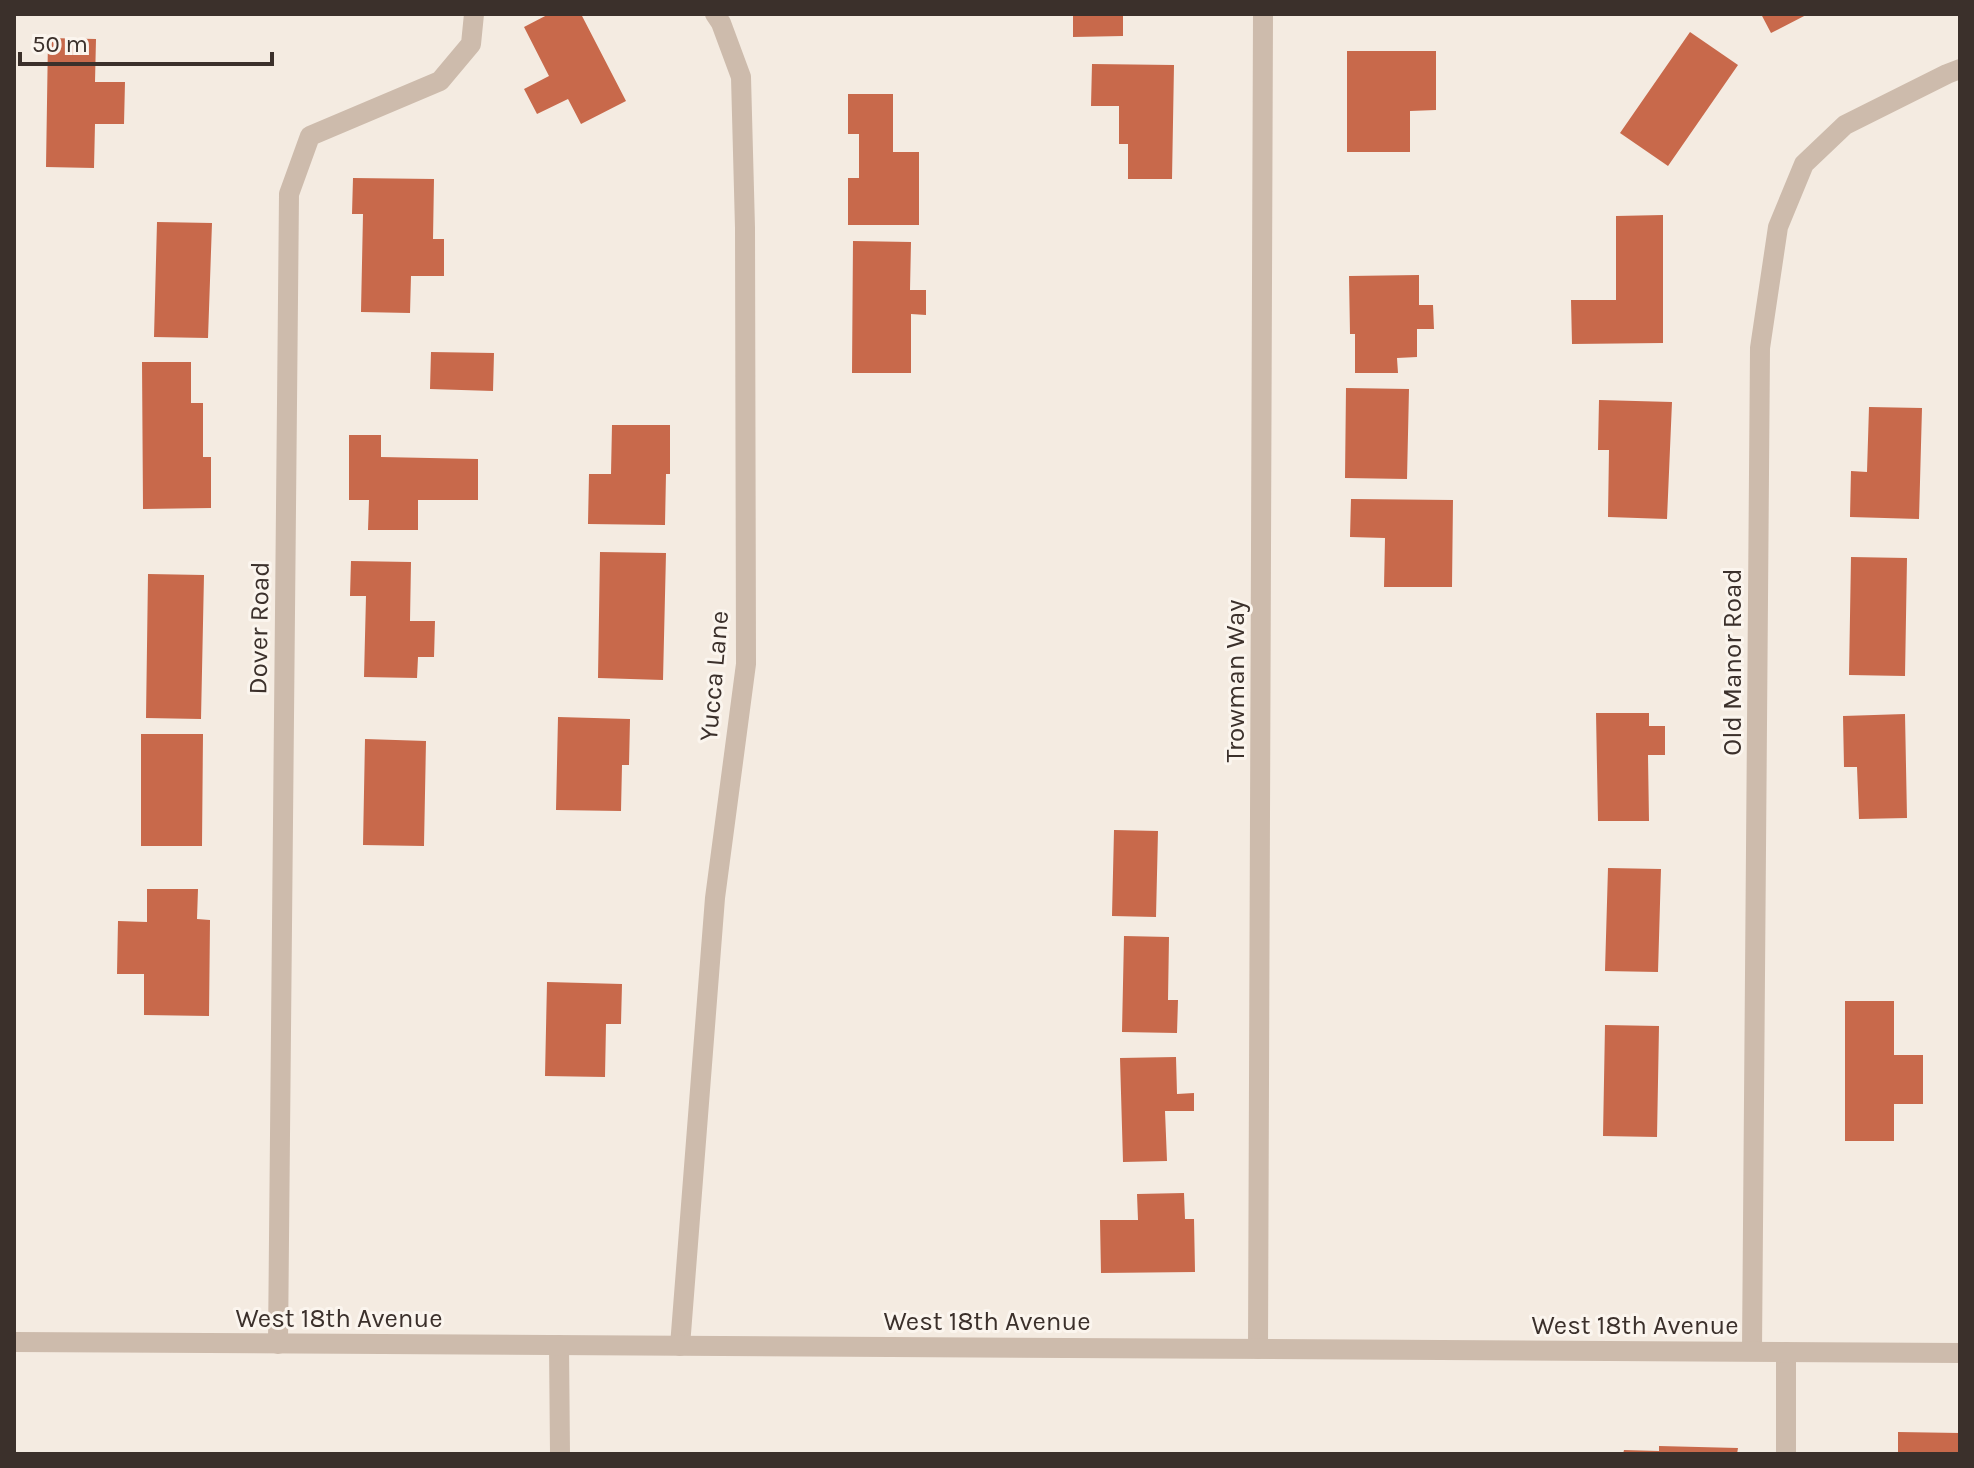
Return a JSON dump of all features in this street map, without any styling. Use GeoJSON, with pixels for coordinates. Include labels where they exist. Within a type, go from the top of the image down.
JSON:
{"type":"FeatureCollection","features":[{"type":"Feature","properties":{"kind":"street","name":"Dover Road"},"geometry":{"type":"LineString","coordinates":[[278,1344],[289,194],[310,136],[440,81],[471,44],[474,14]]}},
{"type":"Feature","properties":{"kind":"street","name":"Yucca Lane"},"geometry":{"type":"LineString","coordinates":[[680,1346],[715,898],[746,664],[745,228],[741,77],[715,14]]}},
{"type":"Feature","properties":{"kind":"street","name":"Trowman Way"},"geometry":{"type":"LineString","coordinates":[[1258,1349],[1263,14]]}},
{"type":"Feature","properties":{"kind":"street","name":"Old Manor Road"},"geometry":{"type":"LineString","coordinates":[[1752,1351],[1760,348],[1778,227],[1804,164],[1845,125],[1960,69]]}},
{"type":"Feature","properties":{"kind":"street","name":"West 18th Avenue"},"geometry":{"type":"LineString","coordinates":[[14,1342],[1960,1353]]}},
{"type":"Feature","properties":{"kind":"street"},"geometry":{"type":"LineString","coordinates":[[559,1345],[560,1454]]}},
{"type":"Feature","properties":{"kind":"street"},"geometry":{"type":"LineString","coordinates":[[1786,1352],[1786,1454]]}},
{"type":"Feature","properties":{"kind":"building"},"geometry":{"type":"Polygon","coordinates":[[[549,14],[581,14],[626,101],[581,124],[568,99],[537,114],[524,89],[549,76],[524,27],[549,14]]]}},
{"type":"Feature","properties":{"kind":"building"},"geometry":{"type":"Polygon","coordinates":[[[1073,14],[1123,14],[1123,36],[1073,37],[1073,14]]]}},
{"type":"Feature","properties":{"kind":"building"},"geometry":{"type":"Polygon","coordinates":[[[1761,14],[1808,14],[1771,33],[1761,14]]]}},
{"type":"Feature","properties":{"kind":"building"},"geometry":{"type":"Polygon","coordinates":[[[1690,32],[1738,65],[1668,166],[1620,133],[1690,32]]]}},
{"type":"Feature","properties":{"kind":"building"},"geometry":{"type":"Polygon","coordinates":[[[48,38],[96,39],[95,82],[125,82],[124,124],[95,124],[94,168],[46,167],[48,38]]]}},
{"type":"Feature","properties":{"kind":"building"},"geometry":{"type":"Polygon","coordinates":[[[1347,51],[1436,51],[1436,110],[1410,111],[1410,152],[1347,152],[1347,51]]]}},
{"type":"Feature","properties":{"kind":"building"},"geometry":{"type":"Polygon","coordinates":[[[1092,64],[1174,65],[1172,179],[1128,179],[1128,144],[1119,144],[1119,106],[1091,106],[1092,64]]]}},
{"type":"Feature","properties":{"kind":"building"},"geometry":{"type":"Polygon","coordinates":[[[848,94],[893,94],[893,152],[919,152],[919,225],[848,225],[848,178],[859,178],[859,134],[848,134],[848,94]]]}},
{"type":"Feature","properties":{"kind":"building"},"geometry":{"type":"Polygon","coordinates":[[[353,178],[434,179],[433,239],[444,239],[444,276],[411,276],[410,313],[361,312],[363,214],[352,214],[353,178]]]}},
{"type":"Feature","properties":{"kind":"building"},"geometry":{"type":"Polygon","coordinates":[[[1663,215],[1663,343],[1572,344],[1571,300],[1616,300],[1616,216],[1663,215]]]}},
{"type":"Feature","properties":{"kind":"building"},"geometry":{"type":"Polygon","coordinates":[[[157,222],[212,223],[208,338],[154,337],[157,222]]]}},
{"type":"Feature","properties":{"kind":"building"},"geometry":{"type":"Polygon","coordinates":[[[853,241],[911,242],[910,290],[926,290],[926,315],[911,314],[911,373],[852,373],[853,241]]]}},
{"type":"Feature","properties":{"kind":"building"},"geometry":{"type":"Polygon","coordinates":[[[1419,275],[1419,305],[1433,305],[1434,329],[1417,329],[1417,357],[1397,358],[1398,373],[1355,373],[1355,334],[1350,334],[1349,276],[1419,275]]]}},
{"type":"Feature","properties":{"kind":"building"},"geometry":{"type":"Polygon","coordinates":[[[431,352],[494,353],[493,391],[430,389],[431,352]]]}},
{"type":"Feature","properties":{"kind":"building"},"geometry":{"type":"Polygon","coordinates":[[[142,362],[191,362],[191,403],[203,403],[203,457],[211,457],[211,508],[143,509],[142,362]]]}},
{"type":"Feature","properties":{"kind":"building"},"geometry":{"type":"Polygon","coordinates":[[[1346,388],[1409,389],[1407,479],[1345,478],[1346,388]]]}},
{"type":"Feature","properties":{"kind":"building"},"geometry":{"type":"Polygon","coordinates":[[[1599,400],[1672,402],[1667,519],[1608,517],[1609,450],[1598,450],[1599,400]]]}},
{"type":"Feature","properties":{"kind":"building"},"geometry":{"type":"Polygon","coordinates":[[[1869,407],[1922,408],[1919,519],[1850,517],[1851,471],[1867,472],[1869,407]]]}},
{"type":"Feature","properties":{"kind":"building"},"geometry":{"type":"Polygon","coordinates":[[[612,425],[670,425],[670,474],[666,474],[665,525],[588,524],[589,474],[611,474],[612,425]]]}},
{"type":"Feature","properties":{"kind":"building"},"geometry":{"type":"Polygon","coordinates":[[[349,435],[381,435],[381,457],[478,459],[478,500],[418,500],[418,530],[368,530],[369,500],[349,500],[349,435]]]}},
{"type":"Feature","properties":{"kind":"building"},"geometry":{"type":"Polygon","coordinates":[[[1351,499],[1453,500],[1452,587],[1384,587],[1385,538],[1350,537],[1351,499]]]}},
{"type":"Feature","properties":{"kind":"building"},"geometry":{"type":"Polygon","coordinates":[[[600,552],[666,553],[663,680],[598,678],[600,552]]]}},
{"type":"Feature","properties":{"kind":"building"},"geometry":{"type":"Polygon","coordinates":[[[1851,557],[1907,558],[1905,676],[1849,675],[1851,557]]]}},
{"type":"Feature","properties":{"kind":"building"},"geometry":{"type":"Polygon","coordinates":[[[351,561],[411,562],[410,621],[435,621],[434,657],[418,657],[417,678],[364,677],[366,596],[350,596],[351,561]]]}},
{"type":"Feature","properties":{"kind":"building"},"geometry":{"type":"Polygon","coordinates":[[[148,574],[204,575],[201,719],[146,718],[148,574]]]}},
{"type":"Feature","properties":{"kind":"building"},"geometry":{"type":"Polygon","coordinates":[[[1596,713],[1649,713],[1649,726],[1665,726],[1665,755],[1648,755],[1649,821],[1598,821],[1596,713]]]}},
{"type":"Feature","properties":{"kind":"building"},"geometry":{"type":"Polygon","coordinates":[[[1905,714],[1907,818],[1859,819],[1857,767],[1844,767],[1843,716],[1905,714]]]}},
{"type":"Feature","properties":{"kind":"building"},"geometry":{"type":"Polygon","coordinates":[[[558,717],[630,719],[629,765],[622,765],[621,811],[556,810],[558,717]]]}},
{"type":"Feature","properties":{"kind":"building"},"geometry":{"type":"Polygon","coordinates":[[[141,734],[203,734],[202,846],[141,846],[141,734]]]}},
{"type":"Feature","properties":{"kind":"building"},"geometry":{"type":"Polygon","coordinates":[[[365,739],[426,741],[424,846],[363,845],[365,739]]]}},
{"type":"Feature","properties":{"kind":"building"},"geometry":{"type":"Polygon","coordinates":[[[1114,830],[1158,831],[1156,917],[1112,916],[1114,830]]]}},
{"type":"Feature","properties":{"kind":"building"},"geometry":{"type":"Polygon","coordinates":[[[1608,868],[1661,869],[1658,972],[1605,971],[1608,868]]]}},
{"type":"Feature","properties":{"kind":"building"},"geometry":{"type":"Polygon","coordinates":[[[147,889],[198,889],[197,919],[210,920],[209,1016],[144,1015],[144,974],[117,974],[118,921],[147,922],[147,889]]]}},
{"type":"Feature","properties":{"kind":"building"},"geometry":{"type":"Polygon","coordinates":[[[1124,936],[1169,937],[1168,1000],[1178,1000],[1177,1033],[1122,1032],[1124,936]]]}},
{"type":"Feature","properties":{"kind":"building"},"geometry":{"type":"Polygon","coordinates":[[[547,982],[622,984],[621,1024],[606,1024],[605,1077],[545,1076],[547,982]]]}},
{"type":"Feature","properties":{"kind":"building"},"geometry":{"type":"Polygon","coordinates":[[[1845,1001],[1894,1001],[1894,1055],[1923,1055],[1923,1104],[1894,1104],[1894,1141],[1845,1141],[1845,1001]]]}},
{"type":"Feature","properties":{"kind":"building"},"geometry":{"type":"Polygon","coordinates":[[[1605,1025],[1659,1026],[1657,1137],[1603,1136],[1605,1025]]]}},
{"type":"Feature","properties":{"kind":"building"},"geometry":{"type":"Polygon","coordinates":[[[1176,1057],[1177,1094],[1194,1093],[1194,1111],[1165,1111],[1167,1161],[1123,1162],[1120,1058],[1176,1057]]]}},
{"type":"Feature","properties":{"kind":"building"},"geometry":{"type":"Polygon","coordinates":[[[1184,1193],[1185,1219],[1194,1219],[1195,1272],[1101,1273],[1100,1220],[1138,1220],[1137,1194],[1184,1193]]]}},
{"type":"Feature","properties":{"kind":"building"},"geometry":{"type":"Polygon","coordinates":[[[1898,1432],[1960,1433],[1960,1454],[1898,1454],[1898,1432]]]}},
{"type":"Feature","properties":{"kind":"building"},"geometry":{"type":"Polygon","coordinates":[[[1659,1446],[1738,1448],[1737,1454],[1623,1454],[1624,1450],[1659,1451],[1659,1446]]]}}]}
